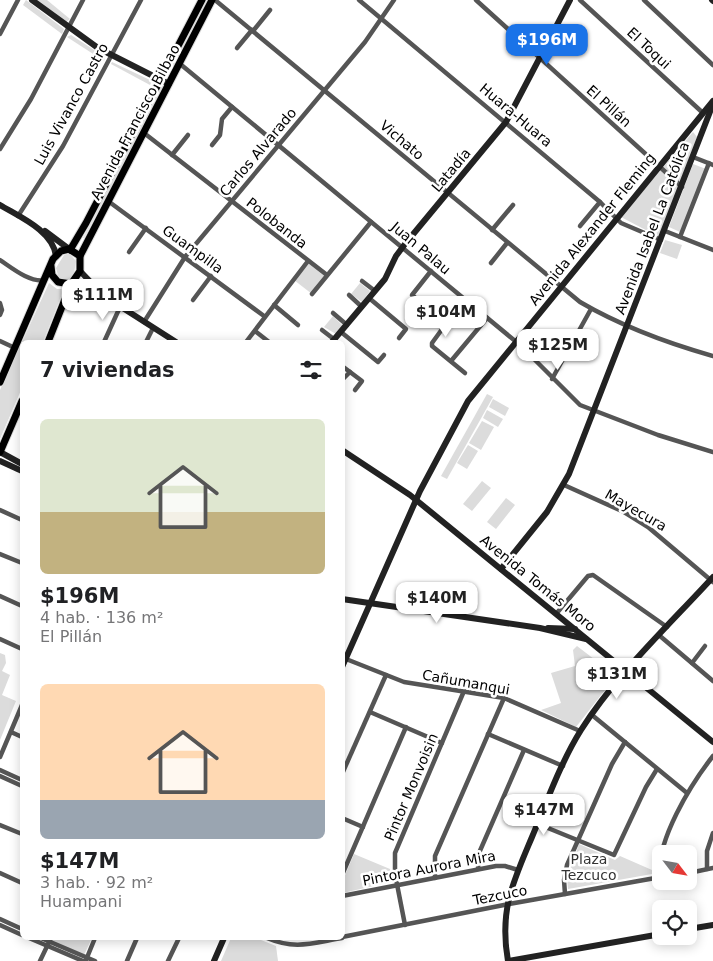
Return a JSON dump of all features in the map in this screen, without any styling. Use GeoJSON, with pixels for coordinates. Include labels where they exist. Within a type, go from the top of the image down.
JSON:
{"type":"FeatureCollection","features":[{"type":"Feature","properties":{"kind":"main road"},"geometry":{"type":"LineString","coordinates":[[32,0],[68,28],[111,56],[169,84]]}},
{"type":"Feature","properties":{"kind":"main road","name":"Avenida Francisco Bilbao"},"geometry":{"type":"LineString","coordinates":[[69,249],[82,232],[202,0]]}},
{"type":"Feature","properties":{"kind":"main road","name":"Avenida Francisco Bilbao"},"geometry":{"type":"LineString","coordinates":[[80,256],[179,63],[214,0]]}},
{"type":"Feature","properties":{"kind":"main road","name":"Latadía"},"geometry":{"type":"LineString","coordinates":[[335,340],[386,279],[403,248],[506,122],[570,0]]}},
{"type":"Feature","properties":{"kind":"main road","name":"Avenida Alexander Fleming"},"geometry":{"type":"LineString","coordinates":[[345,661],[416,500],[468,401],[713,102]]}},
{"type":"Feature","properties":{"kind":"main road","name":"Avenida Isabel La Católica"},"geometry":{"type":"LineString","coordinates":[[501,569],[547,512],[564,485],[595,411],[713,102]]}},
{"type":"Feature","properties":{"kind":"main road"},"geometry":{"type":"LineString","coordinates":[[0,205],[50,240],[56,256]]}},
{"type":"Feature","properties":{"kind":"main road"},"geometry":{"type":"LineString","coordinates":[[34,227],[57,238],[80,256],[80,271],[72,283],[49,340]]}},
{"type":"Feature","properties":{"kind":"main road"},"geometry":{"type":"LineString","coordinates":[[0,382],[42,282],[56,256],[61,251],[69,249]]}},
{"type":"Feature","properties":{"kind":"main road"},"geometry":{"type":"LineString","coordinates":[[51,266],[52,276],[58,282],[72,283],[104,296]]}},
{"type":"Feature","properties":{"kind":"main road"},"geometry":{"type":"LineString","coordinates":[[80,271],[104,296],[173,340]]}},
{"type":"Feature","properties":{"kind":"main road"},"geometry":{"type":"LineString","coordinates":[[20,415],[0,452],[20,463]]}},
{"type":"Feature","properties":{"kind":"main road","name":"Avenida Tomás Moro"},"geometry":{"type":"LineString","coordinates":[[345,452],[416,500],[713,742]]}},
{"type":"Feature","properties":{"kind":"main road"},"geometry":{"type":"LineString","coordinates":[[0,460],[20,470]]}},
{"type":"Feature","properties":{"kind":"main road"},"geometry":{"type":"LineString","coordinates":[[652,936],[508,961],[504,938],[506,905],[518,870],[580,731],[627,672],[712,580]]}},
{"type":"Feature","properties":{"kind":"main road"},"geometry":{"type":"LineString","coordinates":[[345,600],[540,628],[587,639]]}},
{"type":"Feature","properties":{"kind":"main road"},"geometry":{"type":"LineString","coordinates":[[540,628],[575,629]]}},
{"type":"Feature","properties":{"kind":"main road"},"geometry":{"type":"LineString","coordinates":[[697,928],[713,925]]}},
{"type":"Feature","properties":{"kind":"main road"},"geometry":{"type":"LineString","coordinates":[[214,961],[223,940]]}},
{"type":"Feature","properties":{"kind":"street"},"geometry":{"type":"LineString","coordinates":[[0,34],[18,0]]}},
{"type":"Feature","properties":{"kind":"street"},"geometry":{"type":"LineString","coordinates":[[0,149],[28,105],[83,0]]}},
{"type":"Feature","properties":{"kind":"street","name":"Luis Vivanco Castro"},"geometry":{"type":"LineString","coordinates":[[17,216],[63,146],[141,0]]}},
{"type":"Feature","properties":{"kind":"street","name":"Vichato"},"geometry":{"type":"LineString","coordinates":[[214,0],[507,243],[591,309],[681,347],[713,356]]}},
{"type":"Feature","properties":{"kind":"street","name":"Huara-Huara"},"geometry":{"type":"LineString","coordinates":[[360,0],[600,202],[621,223],[661,240]]}},
{"type":"Feature","properties":{"kind":"street","name":"Carlos Alvarado"},"geometry":{"type":"LineString","coordinates":[[144,322],[186,257],[324,91],[382,19],[394,0]]}},
{"type":"Feature","properties":{"kind":"street","name":"El Pillán"},"geometry":{"type":"LineString","coordinates":[[476,0],[682,187]]}},
{"type":"Feature","properties":{"kind":"street","name":"El Toqui"},"geometry":{"type":"LineString","coordinates":[[580,0],[703,113]]}},
{"type":"Feature","properties":{"kind":"street"},"geometry":{"type":"LineString","coordinates":[[644,0],[713,65]]}},
{"type":"Feature","properties":{"kind":"street"},"geometry":{"type":"LineString","coordinates":[[238,48],[270,10]]}},
{"type":"Feature","properties":{"kind":"street","name":"Juan Palau"},"geometry":{"type":"LineString","coordinates":[[179,63],[516,342],[580,405],[658,435],[713,452]]}},
{"type":"Feature","properties":{"kind":"street"},"geometry":{"type":"LineString","coordinates":[[212,146],[220,135],[222,120],[232,107]]}},
{"type":"Feature","properties":{"kind":"street","name":"Polobanda"},"geometry":{"type":"LineString","coordinates":[[144,133],[327,275]]}},
{"type":"Feature","properties":{"kind":"street"},"geometry":{"type":"LineString","coordinates":[[172,155],[188,135]]}},
{"type":"Feature","properties":{"kind":"street"},"geometry":{"type":"LineString","coordinates":[[680,237],[711,164],[693,157]]}},
{"type":"Feature","properties":{"kind":"street","name":"Guampilla"},"geometry":{"type":"LineString","coordinates":[[108,200],[264,316]]}},
{"type":"Feature","properties":{"kind":"street"},"geometry":{"type":"LineString","coordinates":[[580,226],[600,202]]}},
{"type":"Feature","properties":{"kind":"street"},"geometry":{"type":"LineString","coordinates":[[492,230],[513,205]]}},
{"type":"Feature","properties":{"kind":"street"},"geometry":{"type":"LineString","coordinates":[[312,294],[371,222]]}},
{"type":"Feature","properties":{"kind":"street"},"geometry":{"type":"LineString","coordinates":[[130,252],[146,228]]}},
{"type":"Feature","properties":{"kind":"street"},"geometry":{"type":"LineString","coordinates":[[665,231],[713,250]]}},
{"type":"Feature","properties":{"kind":"street"},"geometry":{"type":"LineString","coordinates":[[490,263],[507,243]]}},
{"type":"Feature","properties":{"kind":"street"},"geometry":{"type":"LineString","coordinates":[[0,260],[21,274],[42,282]]}},
{"type":"Feature","properties":{"kind":"street"},"geometry":{"type":"LineString","coordinates":[[248,340],[264,316],[308,261]]}},
{"type":"Feature","properties":{"kind":"street"},"geometry":{"type":"LineString","coordinates":[[420,312],[425,306],[410,297],[431,271]]}},
{"type":"Feature","properties":{"kind":"street"},"geometry":{"type":"LineString","coordinates":[[193,300],[210,276]]}},
{"type":"Feature","properties":{"kind":"street"},"geometry":{"type":"LineString","coordinates":[[362,281],[375,291]]}},
{"type":"Feature","properties":{"kind":"street"},"geometry":{"type":"LineString","coordinates":[[348,295],[362,307]]}},
{"type":"Feature","properties":{"kind":"street"},"geometry":{"type":"LineString","coordinates":[[369,298],[406,329],[399,338]]}},
{"type":"Feature","properties":{"kind":"street"},"geometry":{"type":"LineString","coordinates":[[464,299],[432,343],[432,346],[465,373]]}},
{"type":"Feature","properties":{"kind":"street"},"geometry":{"type":"LineString","coordinates":[[0,304],[2,310],[0,315]]}},
{"type":"Feature","properties":{"kind":"street"},"geometry":{"type":"LineString","coordinates":[[274,305],[298,324]]}},
{"type":"Feature","properties":{"kind":"street"},"geometry":{"type":"LineString","coordinates":[[105,340],[120,307]]}},
{"type":"Feature","properties":{"kind":"street"},"geometry":{"type":"LineString","coordinates":[[552,379],[591,309]]}},
{"type":"Feature","properties":{"kind":"street"},"geometry":{"type":"LineString","coordinates":[[333,313],[347,325]]}},
{"type":"Feature","properties":{"kind":"street"},"geometry":{"type":"LineString","coordinates":[[451,361],[487,318]]}},
{"type":"Feature","properties":{"kind":"street"},"geometry":{"type":"LineString","coordinates":[[147,340],[153,328]]}},
{"type":"Feature","properties":{"kind":"street"},"geometry":{"type":"LineString","coordinates":[[322,330],[333,340]]}},
{"type":"Feature","properties":{"kind":"street"},"geometry":{"type":"LineString","coordinates":[[255,331],[266,340]]}},
{"type":"Feature","properties":{"kind":"street"},"geometry":{"type":"LineString","coordinates":[[341,332],[378,362],[384,354]]}},
{"type":"Feature","properties":{"kind":"street"},"geometry":{"type":"LineString","coordinates":[[0,341],[15,348]]}},
{"type":"Feature","properties":{"kind":"street"},"geometry":{"type":"LineString","coordinates":[[345,368],[362,381],[355,390]]}},
{"type":"Feature","properties":{"kind":"street"},"geometry":{"type":"LineString","coordinates":[[345,377],[350,372]]}},
{"type":"Feature","properties":{"kind":"street","name":"Mayecura"},"geometry":{"type":"LineString","coordinates":[[564,485],[616,508],[648,527],[712,580]]}},
{"type":"Feature","properties":{"kind":"street"},"geometry":{"type":"LineString","coordinates":[[0,510],[20,519]]}},
{"type":"Feature","properties":{"kind":"street"},"geometry":{"type":"LineString","coordinates":[[0,554],[20,563]]}},
{"type":"Feature","properties":{"kind":"street"},"geometry":{"type":"LineString","coordinates":[[556,614],[588,576],[593,575],[668,627]]}},
{"type":"Feature","properties":{"kind":"street"},"geometry":{"type":"LineString","coordinates":[[0,596],[20,605]]}},
{"type":"Feature","properties":{"kind":"street"},"geometry":{"type":"LineString","coordinates":[[660,636],[713,681]]}},
{"type":"Feature","properties":{"kind":"street"},"geometry":{"type":"LineString","coordinates":[[0,639],[20,648]]}},
{"type":"Feature","properties":{"kind":"street"},"geometry":{"type":"LineString","coordinates":[[692,663],[706,646]]}},
{"type":"Feature","properties":{"kind":"street","name":"Cañumanqui"},"geometry":{"type":"LineString","coordinates":[[345,663],[404,682],[504,698],[580,731]]}},
{"type":"Feature","properties":{"kind":"street"},"geometry":{"type":"LineString","coordinates":[[345,767],[386,675]]}},
{"type":"Feature","properties":{"kind":"street","name":"Pintor Monvoisin"},"geometry":{"type":"LineString","coordinates":[[405,925],[394,864],[397,846],[464,691]]}},
{"type":"Feature","properties":{"kind":"street"},"geometry":{"type":"LineString","coordinates":[[435,878],[435,856],[504,698]]}},
{"type":"Feature","properties":{"kind":"street"},"geometry":{"type":"LineString","coordinates":[[0,757],[20,711]]}},
{"type":"Feature","properties":{"kind":"street"},"geometry":{"type":"LineString","coordinates":[[370,712],[442,743]]}},
{"type":"Feature","properties":{"kind":"street"},"geometry":{"type":"LineString","coordinates":[[592,715],[687,793]]}},
{"type":"Feature","properties":{"kind":"street"},"geometry":{"type":"LineString","coordinates":[[345,868],[406,727]]}},
{"type":"Feature","properties":{"kind":"street"},"geometry":{"type":"LineString","coordinates":[[11,732],[20,736]]}},
{"type":"Feature","properties":{"kind":"street"},"geometry":{"type":"LineString","coordinates":[[488,734],[563,766]]}},
{"type":"Feature","properties":{"kind":"street"},"geometry":{"type":"LineString","coordinates":[[565,894],[564,872],[615,757],[625,742]]}},
{"type":"Feature","properties":{"kind":"street"},"geometry":{"type":"LineString","coordinates":[[478,869],[479,853],[524,750]]}},
{"type":"Feature","properties":{"kind":"street"},"geometry":{"type":"LineString","coordinates":[[664,845],[687,793],[713,756]]}},
{"type":"Feature","properties":{"kind":"street"},"geometry":{"type":"LineString","coordinates":[[538,824],[614,855],[646,787],[657,769]]}},
{"type":"Feature","properties":{"kind":"street"},"geometry":{"type":"LineString","coordinates":[[0,770],[20,779]]}},
{"type":"Feature","properties":{"kind":"street"},"geometry":{"type":"LineString","coordinates":[[0,776],[20,785]]}},
{"type":"Feature","properties":{"kind":"street"},"geometry":{"type":"LineString","coordinates":[[345,819],[363,827]]}},
{"type":"Feature","properties":{"kind":"street"},"geometry":{"type":"LineString","coordinates":[[0,824],[20,833]]}},
{"type":"Feature","properties":{"kind":"street"},"geometry":{"type":"LineString","coordinates":[[710,869],[707,851],[713,833]]}},
{"type":"Feature","properties":{"kind":"street","name":"Pintora Aurora Mira"},"geometry":{"type":"LineString","coordinates":[[345,895],[500,865],[518,870]]}},
{"type":"Feature","properties":{"kind":"street"},"geometry":{"type":"LineString","coordinates":[[0,873],[20,881]]}},
{"type":"Feature","properties":{"kind":"street","name":"Tezcuco"},"geometry":{"type":"LineString","coordinates":[[345,936],[652,879]]}},
{"type":"Feature","properties":{"kind":"street"},"geometry":{"type":"LineString","coordinates":[[0,920],[20,928]]}},
{"type":"Feature","properties":{"kind":"street"},"geometry":{"type":"LineString","coordinates":[[0,925],[20,934]]}},
{"type":"Feature","properties":{"kind":"street"},"geometry":{"type":"LineString","coordinates":[[85,960],[94,940]]}},
{"type":"Feature","properties":{"kind":"street"},"geometry":{"type":"LineString","coordinates":[[127,961],[137,940]]}},
{"type":"Feature","properties":{"kind":"street"},"geometry":{"type":"LineString","coordinates":[[168,961],[178,940]]}},
{"type":"Feature","properties":{"kind":"street","name":"Tezcuco"},"geometry":{"type":"LineString","coordinates":[[277,940],[297,946],[327,940]]}},
{"type":"Feature","properties":{"kind":"street"},"geometry":{"type":"LineString","coordinates":[[40,961],[49,941],[85,960],[95,961]]}},
{"type":"Feature","properties":{"kind":"green space"},"geometry":{"type":"Polygon","coordinates":[[[26,0],[64,29],[62,34],[23,5],[26,0]]]}},
{"type":"Feature","properties":{"kind":"green space"},"geometry":{"type":"Polygon","coordinates":[[[35,0],[47,0],[70,19],[65,23],[35,0]]]}},
{"type":"Feature","properties":{"kind":"green space"},"geometry":{"type":"Polygon","coordinates":[[[207,0],[209,0],[83,238],[207,0]]]}},
{"type":"Feature","properties":{"kind":"green space"},"geometry":{"type":"Polygon","coordinates":[[[71,35],[105,57],[104,61],[67,37],[71,35]]]}},
{"type":"Feature","properties":{"kind":"green space"},"geometry":{"type":"Polygon","coordinates":[[[112,62],[152,81],[150,85],[111,64],[112,62]]]}},
{"type":"Feature","properties":{"kind":"green space"},"geometry":{"type":"Polygon","coordinates":[[[693,132],[697,137],[659,237],[621,217],[693,132]]]}},
{"type":"Feature","properties":{"kind":"green space"},"geometry":{"type":"Polygon","coordinates":[[[693,164],[706,169],[680,232],[669,227],[693,164]]]}},
{"type":"Feature","properties":{"kind":"green space"},"geometry":{"type":"Polygon","coordinates":[[[665,240],[682,245],[677,259],[660,253],[665,240]]]}},
{"type":"Feature","properties":{"kind":"green space"},"geometry":{"type":"Polygon","coordinates":[[[69,253],[76,261],[74,274],[67,281],[59,279],[56,268],[64,255],[69,253]]]}},
{"type":"Feature","properties":{"kind":"green space"},"geometry":{"type":"Polygon","coordinates":[[[308,261],[327,275],[312,294],[294,280],[308,261]]]}},
{"type":"Feature","properties":{"kind":"green space"},"geometry":{"type":"Polygon","coordinates":[[[49,283],[57,289],[64,289],[44,340],[23,340],[49,283]]]}},
{"type":"Feature","properties":{"kind":"green space"},"geometry":{"type":"Polygon","coordinates":[[[360,283],[370,291],[362,302],[351,294],[360,283]]]}},
{"type":"Feature","properties":{"kind":"green space"},"geometry":{"type":"Polygon","coordinates":[[[333,316],[343,326],[336,334],[324,327],[333,316]]]}},
{"type":"Feature","properties":{"kind":"green space"},"geometry":{"type":"Polygon","coordinates":[[[20,346],[20,393],[0,439],[0,390],[20,346]]]}},
{"type":"Feature","properties":{"kind":"green space"},"geometry":{"type":"Polygon","coordinates":[[[487,394],[493,397],[447,479],[441,476],[487,394]]]}},
{"type":"Feature","properties":{"kind":"green space"},"geometry":{"type":"Polygon","coordinates":[[[493,399],[509,408],[505,416],[489,407],[493,399]]]}},
{"type":"Feature","properties":{"kind":"green space"},"geometry":{"type":"Polygon","coordinates":[[[487,410],[503,419],[498,427],[483,418],[487,410]]]}},
{"type":"Feature","properties":{"kind":"green space"},"geometry":{"type":"Polygon","coordinates":[[[482,421],[494,427],[481,450],[469,443],[482,421]]]}},
{"type":"Feature","properties":{"kind":"green space"},"geometry":{"type":"Polygon","coordinates":[[[468,445],[478,451],[467,469],[457,463],[468,445]]]}},
{"type":"Feature","properties":{"kind":"green space"},"geometry":{"type":"Polygon","coordinates":[[[482,481],[491,488],[472,511],[463,504],[482,481]]]}},
{"type":"Feature","properties":{"kind":"green space"},"geometry":{"type":"Polygon","coordinates":[[[506,498],[515,505],[496,529],[487,522],[506,498]]]}},
{"type":"Feature","properties":{"kind":"green space"},"geometry":{"type":"Polygon","coordinates":[[[577,646],[616,676],[576,727],[541,710],[561,703],[551,673],[575,666],[573,650],[577,646]]]}},
{"type":"Feature","properties":{"kind":"green space"},"geometry":{"type":"Polygon","coordinates":[[[0,653],[5,655],[6,663],[2,671],[10,675],[2,695],[16,701],[0,740],[0,653]]]}},
{"type":"Feature","properties":{"kind":"green space","name":"Plaza Tezcuco"},"geometry":{"type":"Polygon","coordinates":[[[579,844],[615,860],[620,856],[652,870],[652,874],[568,889],[567,878],[579,844]]]}},
{"type":"Feature","properties":{"kind":"green space"},"geometry":{"type":"Polygon","coordinates":[[[354,854],[390,869],[391,882],[345,893],[345,875],[354,854]]]}},
{"type":"Feature","properties":{"kind":"green space"},"geometry":{"type":"Polygon","coordinates":[[[53,940],[91,940],[84,955],[53,940]]]}},
{"type":"Feature","properties":{"kind":"green space"},"geometry":{"type":"Polygon","coordinates":[[[230,940],[261,940],[276,946],[278,961],[221,961],[230,940]]]}}]}
